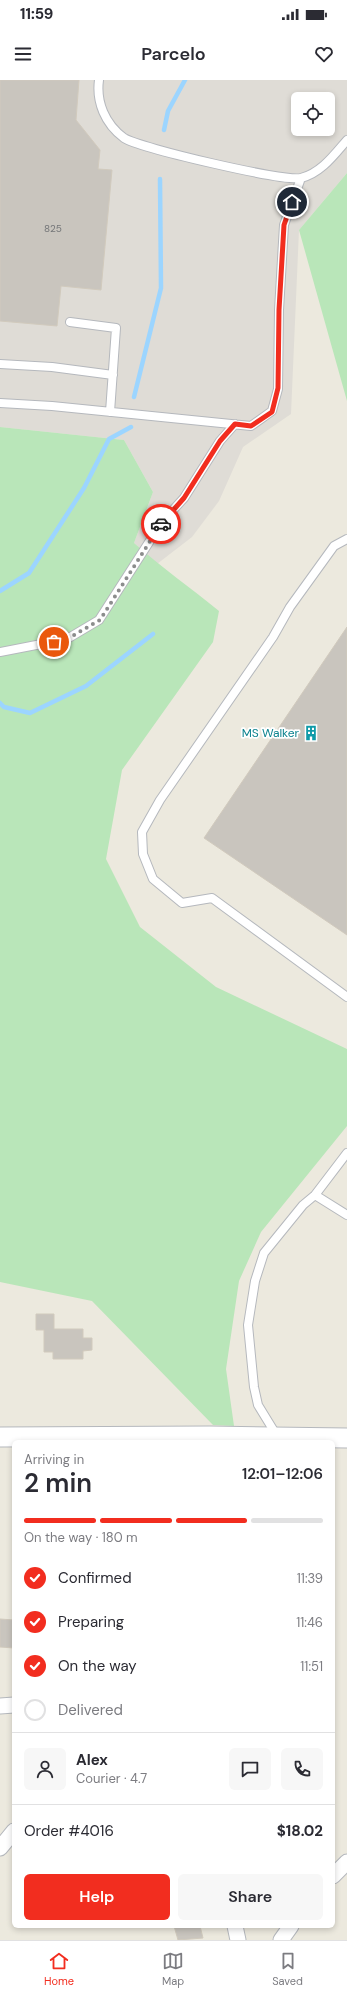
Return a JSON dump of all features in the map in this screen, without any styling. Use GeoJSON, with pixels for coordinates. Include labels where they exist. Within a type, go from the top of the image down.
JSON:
{"type":"FeatureCollection","features":[{"type":"Feature","properties":{"kind":"street"},"geometry":{"type":"LineString","coordinates":[[0,1438],[347,1438]]}},
{"type":"Feature","properties":{"kind":"street"},"geometry":{"type":"LineString","coordinates":[[0,1706],[12,1705]]}},
{"type":"Feature","properties":{"kind":"street"},"geometry":{"type":"LineString","coordinates":[[0,1848],[12,1833]]}},
{"type":"Feature","properties":{"kind":"street"},"geometry":{"type":"LineString","coordinates":[[335,1874],[347,1862]]}},
{"type":"Feature","properties":{"kind":"street"},"geometry":{"type":"LineString","coordinates":[[235,1928],[238,1940]]}},
{"type":"Feature","properties":{"kind":"street"},"geometry":{"type":"LineString","coordinates":[[281,1940],[290,1928]]}},
{"type":"Feature","properties":{"kind":"lane"},"geometry":{"type":"LineString","coordinates":[[99,80],[97,94],[103,113],[113,128],[125,138],[142,146],[285,178],[301,178],[323,168],[347,140]]}},
{"type":"Feature","properties":{"kind":"lane"},"geometry":{"type":"LineString","coordinates":[[0,403],[251,426],[272,412],[278,388],[279,310],[284,225],[301,178]]}},
{"type":"Feature","properties":{"kind":"lane"},"geometry":{"type":"LineString","coordinates":[[70,322],[116,328],[110,412]]}},
{"type":"Feature","properties":{"kind":"lane"},"geometry":{"type":"LineString","coordinates":[[0,364],[52,367],[113,375]]}},
{"type":"Feature","properties":{"kind":"lane"},"geometry":{"type":"LineString","coordinates":[[0,652],[67,639],[100,620],[162,522],[184,498],[220,441],[235,424]]}},
{"type":"Feature","properties":{"kind":"lane"},"geometry":{"type":"LineString","coordinates":[[347,539],[334,546],[298,595],[273,637],[160,800],[142,832],[143,854],[153,879],[182,903],[212,898],[347,997]]}},
{"type":"Feature","properties":{"kind":"lane"},"geometry":{"type":"LineString","coordinates":[[277,1437],[258,1405],[254,1387],[248,1325],[255,1281],[264,1253],[303,1205],[314,1195],[347,1153]]}},
{"type":"Feature","properties":{"kind":"lane"},"geometry":{"type":"LineString","coordinates":[[314,1195],[347,1215]]}},
{"type":"Feature","properties":{"kind":"shaded area"},"geometry":{"type":"Polygon","coordinates":[[[0,80],[347,80],[347,173],[299,230],[291,414],[243,447],[219,501],[192,537],[157,564],[134,543],[153,492],[124,440],[0,427],[0,80]]]}},
{"type":"Feature","properties":{"kind":"green space"},"geometry":{"type":"Polygon","coordinates":[[[347,173],[347,401],[299,230],[347,173]]]}},
{"type":"Feature","properties":{"kind":"green space"},"geometry":{"type":"Polygon","coordinates":[[[0,427],[124,440],[153,492],[134,543],[219,611],[213,642],[122,770],[106,859],[140,927],[216,987],[347,1049],[347,1126],[261,1232],[239,1281],[226,1369],[234,1426],[213,1425],[92,1301],[0,1282],[0,427]]]}},
{"type":"Feature","properties":{"kind":"building"},"geometry":{"type":"Polygon","coordinates":[[[0,80],[79,80],[76,120],[100,150],[98,169],[112,170],[101,290],[61,286],[57,326],[0,321],[0,80]]]}},
{"type":"Feature","properties":{"kind":"building","name":"MS Walker"},"geometry":{"type":"Polygon","coordinates":[[[347,627],[347,935],[204,838],[347,627]]]}},
{"type":"Feature","properties":{"kind":"building"},"geometry":{"type":"Polygon","coordinates":[[[36,1314],[54,1314],[54,1329],[83,1329],[83,1338],[92,1338],[92,1350],[83,1351],[83,1359],[53,1359],[53,1352],[44,1352],[44,1330],[36,1330],[36,1314]]]}},
{"type":"Feature","properties":{"kind":"building"},"geometry":{"type":"Polygon","coordinates":[[[0,1619],[12,1620],[12,1648],[0,1647],[0,1619]]]}},
{"type":"Feature","properties":{"kind":"building"},"geometry":{"type":"Polygon","coordinates":[[[175,1928],[200,1928],[203,1938],[178,1940],[175,1928]]]}},
{"type":"Feature","properties":{"kind":"waterway"},"geometry":{"type":"LineString","coordinates":[[164,130],[168,111],[185,80]]}},
{"type":"Feature","properties":{"kind":"waterway"},"geometry":{"type":"LineString","coordinates":[[134,397],[161,288],[160,179]]}},
{"type":"Feature","properties":{"kind":"waterway"},"geometry":{"type":"LineString","coordinates":[[0,591],[29,573],[84,488],[109,439],[131,427]]}},
{"type":"Feature","properties":{"kind":"waterway"},"geometry":{"type":"LineString","coordinates":[[0,703],[4,707],[30,713],[86,686],[153,634]]}},
{"type":"Feature","properties":{"kind":"way so far"},"geometry":{"type":"LineString","coordinates":[[54,642],[67,639],[100,620],[161,524]]}},
{"type":"Feature","properties":{"kind":"place","name":"MS Walker"},"geometry":{"type":"Point","coordinates":[311,733]}},
{"type":"Feature","properties":{"kind":"route"},"geometry":{"type":"LineString","coordinates":[[161,524],[184,498],[212,456],[220,441],[235,424],[251,426],[272,412],[278,388],[279,310],[284,225],[292,202]]}}]}
